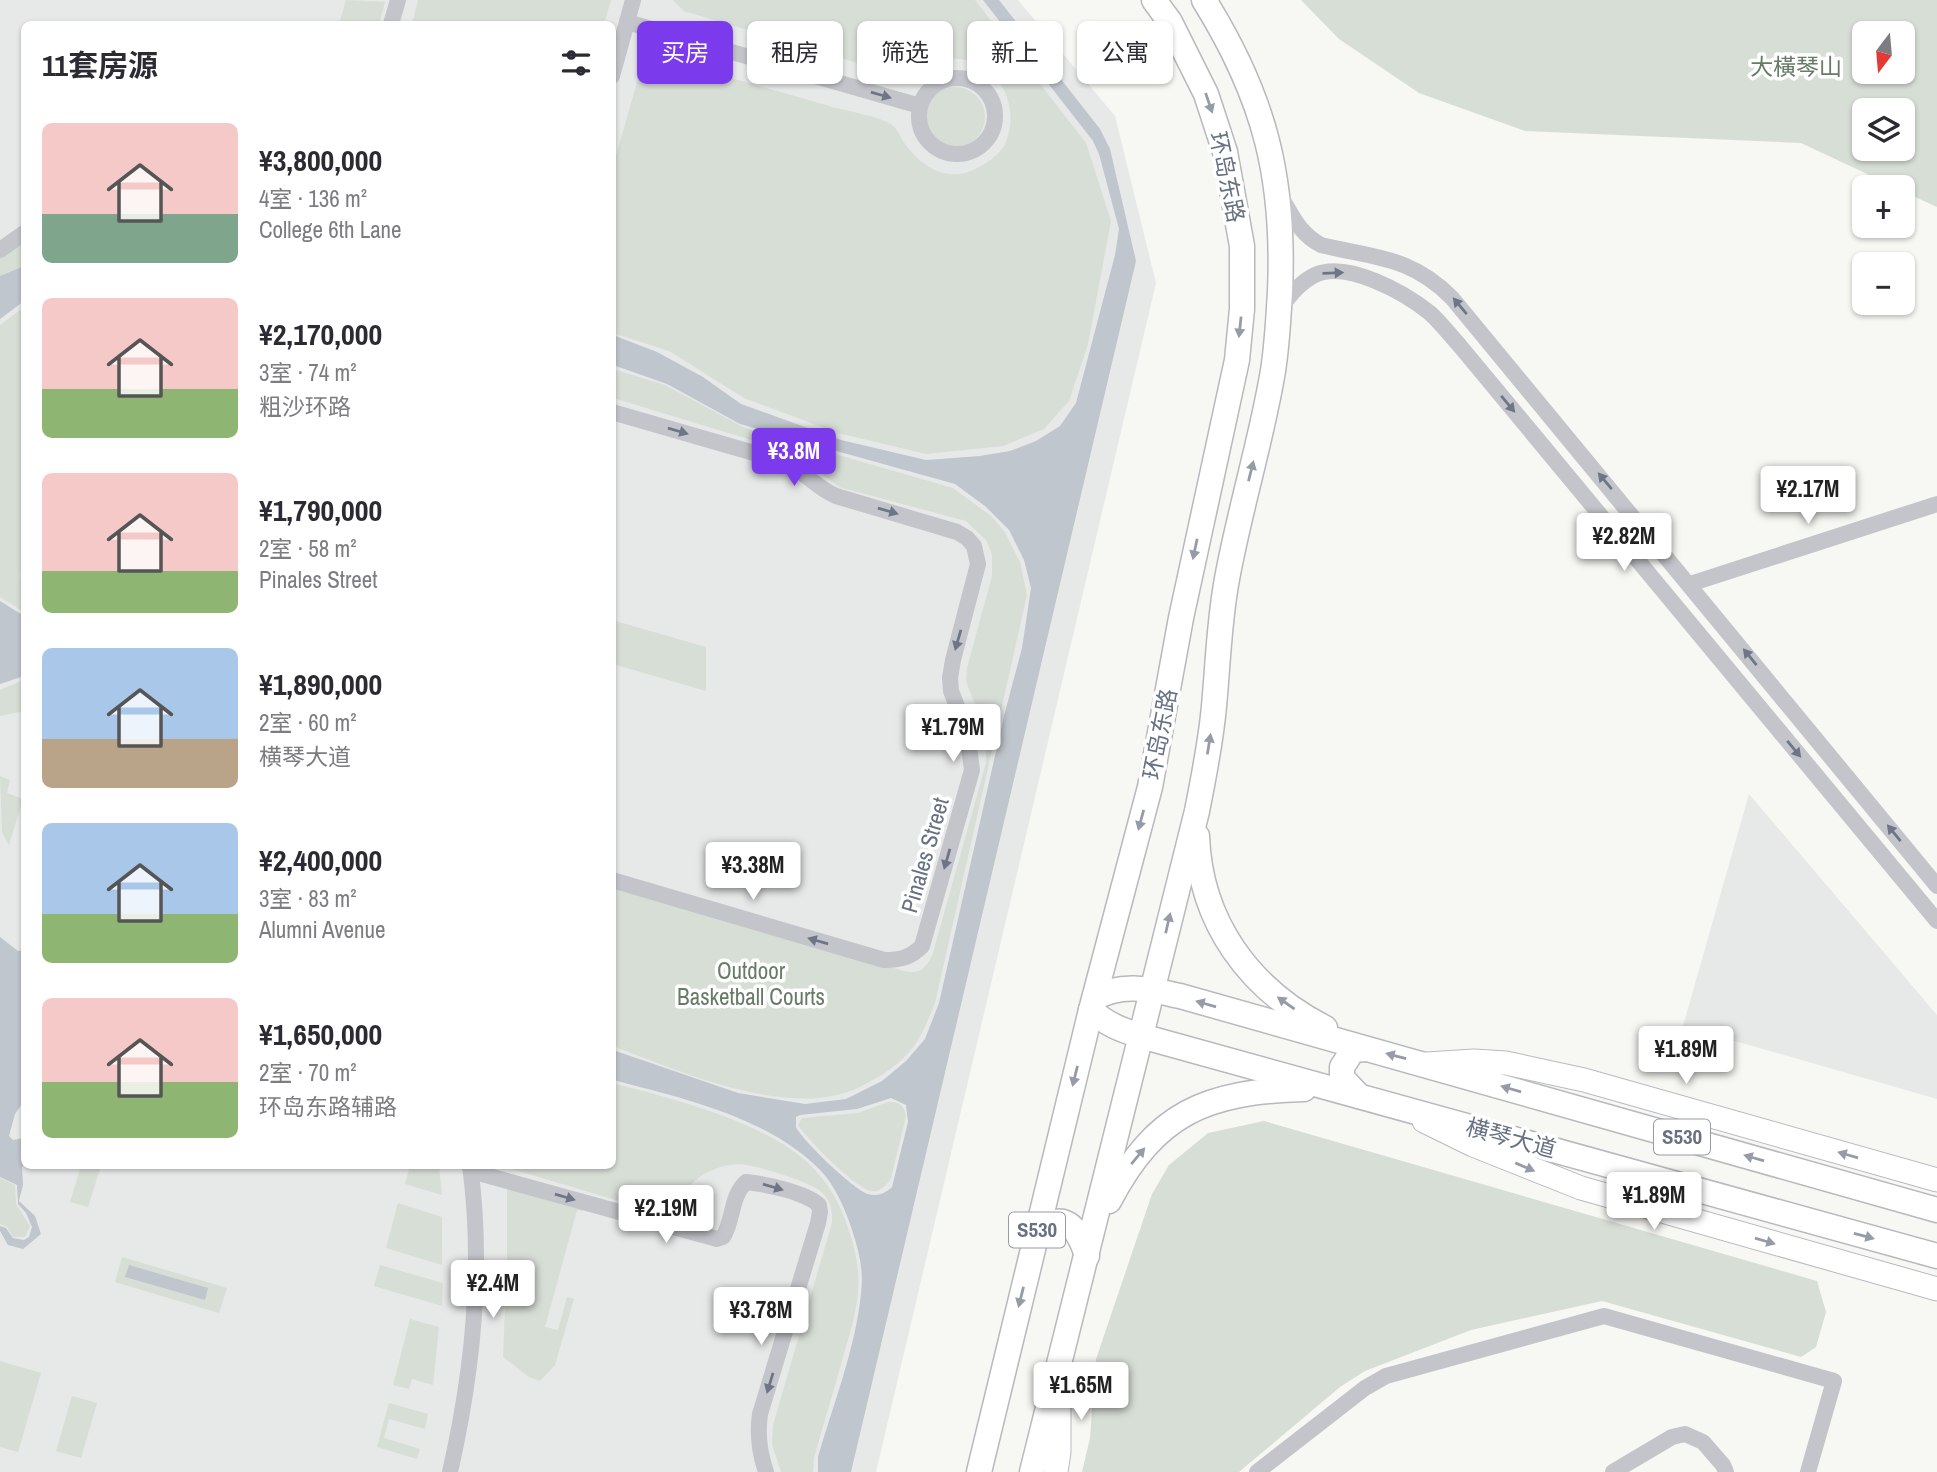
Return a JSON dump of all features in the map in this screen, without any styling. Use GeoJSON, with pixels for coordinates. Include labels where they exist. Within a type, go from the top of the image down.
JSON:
{"type":"FeatureCollection","features":[{"type":"Feature","properties":{"kind":"main road","name":"环岛东路"},"geometry":{"type":"LineString","coordinates":[[981,1461],[1093,1004],[1150,787],[1186,592],[1237,360],[1242,309],[1241,246],[1225,152],[1206,94],[1170,22],[1154,0]]}},
{"type":"Feature","properties":{"kind":"main road","name":"环岛东路"},"geometry":{"type":"LineString","coordinates":[[1032,1472],[1197,811],[1210,738],[1226,582],[1272,380],[1279,309],[1282,233],[1278,191],[1263,121],[1229,42],[1204,0]]}},
{"type":"Feature","properties":{"kind":"main road"},"geometry":{"type":"LineString","coordinates":[[1197,811],[1201,877],[1220,927],[1234,952],[1253,975],[1279,999],[1313,1021],[1366,1049]]}},
{"type":"Feature","properties":{"kind":"main road","name":"横琴大道"},"geometry":{"type":"LineString","coordinates":[[1935,1209],[1426,1064],[1152,990],[1107,991],[1093,1004],[1102,1020],[1140,1036],[1937,1256]]}},
{"type":"Feature","properties":{"kind":"main road"},"geometry":{"type":"LineString","coordinates":[[1359,1096],[1342,1078],[1342,1067],[1353,1050],[1366,1049]]}},
{"type":"Feature","properties":{"kind":"main road"},"geometry":{"type":"LineString","coordinates":[[1426,1064],[1474,1061],[1506,1063],[1584,1080],[1937,1180]]}},
{"type":"Feature","properties":{"kind":"main road"},"geometry":{"type":"LineString","coordinates":[[1034,1241],[1044,1227],[1051,1222],[1060,1222],[1076,1231],[1089,1246],[1125,1172],[1163,1128],[1184,1114],[1231,1095],[1266,1090],[1331,1089]]}},
{"type":"Feature","properties":{"kind":"main road"},"geometry":{"type":"LineString","coordinates":[[1396,1107],[1472,1145],[1581,1188],[1932,1286]]}},
{"type":"Feature","properties":{"kind":"main road"},"geometry":{"type":"LineString","coordinates":[[1056,1472],[1059,1452],[1059,1369]]}},
{"type":"Feature","properties":{"kind":"main road"},"geometry":{"type":"LineString","coordinates":[[969,1472],[981,1461]]}},
{"type":"Feature","properties":{"kind":"street"},"geometry":{"type":"LineString","coordinates":[[392,21],[398,0]]}},
{"type":"Feature","properties":{"kind":"street"},"geometry":{"type":"LineString","coordinates":[[616,62],[633,0]]}},
{"type":"Feature","properties":{"kind":"street"},"geometry":{"type":"LineString","coordinates":[[627,22],[920,106]]}},
{"type":"Feature","properties":{"kind":"street"},"geometry":{"type":"LineString","coordinates":[[953,78],[964,79],[984,90],[991,99],[995,110],[992,132],[976,149],[966,154],[943,152],[925,138],[918,117],[920,106],[932,87],[953,78]]}},
{"type":"Feature","properties":{"kind":"street"},"geometry":{"type":"LineString","coordinates":[[1278,191],[1301,231],[1310,239],[1328,247],[1398,261],[1439,285],[1690,584],[1937,886]]}},
{"type":"Feature","properties":{"kind":"street"},"geometry":{"type":"LineString","coordinates":[[0,250],[21,235]]}},
{"type":"Feature","properties":{"kind":"street"},"geometry":{"type":"LineString","coordinates":[[1279,309],[1304,281],[1317,274],[1333,271],[1353,273],[1385,286],[1430,314],[1468,356],[1937,921]]}},
{"type":"Feature","properties":{"kind":"street","name":"Pinales Street"},"geometry":{"type":"LineString","coordinates":[[616,413],[778,460],[801,471],[836,496],[957,531],[967,538],[977,555],[977,574],[950,678],[951,691],[967,732],[972,770],[922,946],[906,958],[884,960],[616,881]]}},
{"type":"Feature","properties":{"kind":"street"},"geometry":{"type":"LineString","coordinates":[[1690,584],[1937,503]]}},
{"type":"Feature","properties":{"kind":"street"},"geometry":{"type":"LineString","coordinates":[[450,1472],[463,1416],[475,1313],[476,1218],[471,1169]]}},
{"type":"Feature","properties":{"kind":"street"},"geometry":{"type":"LineString","coordinates":[[474,1169],[717,1239],[723,1237],[727,1231],[738,1191],[746,1182],[762,1184],[814,1200],[819,1205],[818,1223],[761,1414],[759,1446],[766,1472]]}},
{"type":"Feature","properties":{"kind":"street"},"geometry":{"type":"LineString","coordinates":[[1257,1472],[1365,1388],[1386,1376],[1604,1316],[1834,1381],[1808,1472]]}},
{"type":"Feature","properties":{"kind":"street"},"geometry":{"type":"LineString","coordinates":[[1613,1472],[1672,1437],[1685,1434],[1703,1441],[1726,1472]]}},
{"type":"Feature","properties":{"kind":"shaded area"},"geometry":{"type":"Polygon","coordinates":[[[0,0],[1018,0],[1036,21],[967,21],[967,84],[1063,84],[1063,54],[1077,71],[1077,84],[1088,84],[1115,116],[1156,283],[876,1472],[0,1472],[0,0]]]}},
{"type":"Feature","properties":{"kind":"shaded area"},"geometry":{"type":"Polygon","coordinates":[[[983,0],[999,0],[1015,21],[999,21],[983,0]]]}},
{"type":"Feature","properties":{"kind":"shaded area"},"geometry":{"type":"Polygon","coordinates":[[[1063,82],[1100,129],[1110,149],[1136,261],[851,1472],[818,1472],[818,1457],[854,1334],[862,1285],[857,1246],[839,1198],[820,1170],[775,1136],[750,1123],[695,1102],[616,1081],[616,1051],[738,1093],[805,1104],[846,1099],[882,1081],[906,1061],[925,1039],[939,1003],[1022,648],[1031,588],[1024,560],[1009,530],[985,506],[955,484],[740,424],[667,384],[616,366],[616,336],[657,352],[703,377],[741,404],[841,440],[926,460],[1010,451],[1036,441],[1060,426],[1076,403],[1115,255],[1119,229],[1093,141],[1049,84],[1063,84],[1063,82]],[[891,1098],[857,1109],[796,1117],[796,1127],[800,1134],[851,1183],[871,1195],[884,1193],[892,1187],[908,1122],[906,1105],[891,1098]]]}},
{"type":"Feature","properties":{"kind":"shaded area"},"geometry":{"type":"Polygon","coordinates":[[[21,267],[21,303],[0,319],[0,276],[21,267]]]}},
{"type":"Feature","properties":{"kind":"shaded area"},"geometry":{"type":"Polygon","coordinates":[[[0,601],[21,614],[21,677],[0,684],[0,601]]]}},
{"type":"Feature","properties":{"kind":"shaded area"},"geometry":{"type":"Polygon","coordinates":[[[1749,794],[1937,1015],[1937,1099],[1683,1026],[1749,794]]]}},
{"type":"Feature","properties":{"kind":"shaded area"},"geometry":{"type":"Polygon","coordinates":[[[0,937],[21,950],[21,1105],[15,1114],[9,1136],[13,1140],[21,1139],[23,1185],[19,1201],[35,1216],[41,1234],[23,1249],[8,1245],[0,1231],[0,1226],[6,1228],[13,1238],[24,1240],[29,1237],[32,1227],[26,1213],[18,1204],[17,1185],[0,1177],[0,937]]]}},
{"type":"Feature","properties":{"kind":"shaded area"},"geometry":{"type":"Polygon","coordinates":[[[129,1265],[208,1288],[205,1300],[125,1277],[129,1265]]]}},
{"type":"Feature","properties":{"kind":"green space"},"geometry":{"type":"Polygon","coordinates":[[[346,0],[385,2],[380,21],[340,21],[346,0]]]}},
{"type":"Feature","properties":{"kind":"green space"},"geometry":{"type":"Polygon","coordinates":[[[418,0],[611,0],[605,21],[413,21],[418,0]]]}},
{"type":"Feature","properties":{"kind":"green space"},"geometry":{"type":"Polygon","coordinates":[[[673,0],[975,0],[991,21],[967,21],[967,61],[953,59],[953,21],[857,21],[857,63],[843,59],[843,21],[747,21],[747,30],[733,26],[733,21],[717,21],[684,11],[673,0]]]}},
{"type":"Feature","properties":{"kind":"green space","name":"大橫琴山"},"geometry":{"type":"Polygon","coordinates":[[[1301,0],[1937,0],[1937,207],[1915,197],[1915,175],[1869,175],[1801,143],[1525,131],[1419,93],[1339,39],[1301,0]]]}},
{"type":"Feature","properties":{"kind":"green space"},"geometry":{"type":"Polygon","coordinates":[[[733,79],[885,121],[893,125],[908,148],[920,160],[934,170],[951,174],[973,170],[993,158],[1003,147],[1010,126],[1007,97],[1000,84],[1040,84],[1086,143],[1111,221],[1088,344],[1069,401],[1044,429],[1003,446],[926,454],[838,433],[744,398],[669,351],[616,334],[616,156],[637,82],[733,84],[733,79]]]}},
{"type":"Feature","properties":{"kind":"green space"},"geometry":{"type":"Polygon","coordinates":[[[955,87],[972,92],[980,100],[985,117],[980,134],[972,142],[955,147],[938,142],[930,134],[925,117],[930,100],[938,92],[955,87]]]}},
{"type":"Feature","properties":{"kind":"green space"},"geometry":{"type":"Polygon","coordinates":[[[21,245],[21,267],[0,276],[0,258],[21,245]]]}},
{"type":"Feature","properties":{"kind":"green space"},"geometry":{"type":"Polygon","coordinates":[[[21,309],[21,610],[0,597],[0,325],[21,309]]]}},
{"type":"Feature","properties":{"kind":"green space","name":"Outdoor Basketball Courts"},"geometry":{"type":"Polygon","coordinates":[[[616,370],[665,385],[745,428],[953,488],[991,516],[1005,532],[1020,562],[1027,595],[935,1003],[928,1020],[914,1046],[883,1074],[848,1092],[817,1098],[758,1094],[696,1077],[616,1047],[616,890],[904,971],[915,972],[923,969],[933,953],[986,763],[985,731],[966,681],[967,668],[992,576],[992,554],[986,540],[966,521],[839,487],[803,458],[785,450],[616,399],[616,370]]]}},
{"type":"Feature","properties":{"kind":"green space"},"geometry":{"type":"Polygon","coordinates":[[[616,621],[706,647],[706,691],[616,665],[616,621]]]}},
{"type":"Feature","properties":{"kind":"green space"},"geometry":{"type":"Polygon","coordinates":[[[21,681],[21,712],[0,716],[0,690],[21,681]]]}},
{"type":"Feature","properties":{"kind":"green space"},"geometry":{"type":"Polygon","coordinates":[[[0,776],[10,780],[7,793],[21,798],[9,845],[2,832],[0,776]]]}},
{"type":"Feature","properties":{"kind":"green space"},"geometry":{"type":"Polygon","coordinates":[[[616,1084],[718,1114],[771,1137],[812,1167],[829,1188],[839,1205],[851,1239],[858,1293],[852,1327],[814,1458],[813,1472],[781,1472],[772,1444],[773,1425],[832,1223],[828,1201],[823,1193],[806,1183],[763,1169],[735,1164],[701,1176],[685,1191],[673,1210],[660,1213],[512,1169],[616,1169],[616,1084]]]}},
{"type":"Feature","properties":{"kind":"green space"},"geometry":{"type":"Polygon","coordinates":[[[888,1102],[900,1105],[906,1116],[891,1178],[878,1190],[868,1190],[852,1180],[798,1125],[802,1118],[858,1113],[888,1102]]]}},
{"type":"Feature","properties":{"kind":"green space"},"geometry":{"type":"Polygon","coordinates":[[[1264,1121],[1817,1281],[1826,1312],[1816,1347],[1801,1357],[1602,1301],[1471,1330],[1365,1371],[1340,1387],[1239,1472],[1082,1472],[1090,1438],[1096,1359],[1152,1194],[1169,1165],[1208,1133],[1264,1121]]]}},
{"type":"Feature","properties":{"kind":"green space"},"geometry":{"type":"Polygon","coordinates":[[[80,1169],[100,1169],[88,1207],[70,1202],[80,1169]]]}},
{"type":"Feature","properties":{"kind":"green space"},"geometry":{"type":"Polygon","coordinates":[[[409,1169],[439,1169],[442,1195],[405,1184],[409,1169]]]}},
{"type":"Feature","properties":{"kind":"green space"},"geometry":{"type":"Polygon","coordinates":[[[0,1178],[15,1185],[16,1204],[30,1226],[25,1237],[13,1237],[7,1227],[0,1224],[0,1178]]]}},
{"type":"Feature","properties":{"kind":"green space"},"geometry":{"type":"Polygon","coordinates":[[[507,1187],[583,1206],[582,1211],[577,1210],[545,1327],[558,1330],[567,1297],[574,1299],[555,1365],[540,1381],[529,1377],[503,1357],[507,1187]]]}},
{"type":"Feature","properties":{"kind":"green space"},"geometry":{"type":"Polygon","coordinates":[[[398,1203],[442,1217],[442,1265],[386,1248],[398,1203]]]}},
{"type":"Feature","properties":{"kind":"green space"},"geometry":{"type":"Polygon","coordinates":[[[122,1257],[227,1288],[219,1313],[115,1282],[122,1257]]]}},
{"type":"Feature","properties":{"kind":"green space"},"geometry":{"type":"Polygon","coordinates":[[[380,1265],[443,1283],[442,1306],[374,1286],[380,1265]]]}},
{"type":"Feature","properties":{"kind":"green space"},"geometry":{"type":"Polygon","coordinates":[[[410,1319],[439,1327],[433,1385],[412,1379],[409,1389],[393,1385],[410,1319]]]}},
{"type":"Feature","properties":{"kind":"green space"},"geometry":{"type":"Polygon","coordinates":[[[0,1361],[41,1373],[18,1452],[0,1447],[0,1361]]]}},
{"type":"Feature","properties":{"kind":"green space"},"geometry":{"type":"Polygon","coordinates":[[[72,1396],[97,1403],[81,1458],[56,1451],[72,1396]]]}},
{"type":"Feature","properties":{"kind":"green space"},"geometry":{"type":"Polygon","coordinates":[[[389,1403],[428,1414],[425,1429],[389,1419],[384,1438],[420,1449],[417,1459],[377,1447],[389,1403]]]}}]}
